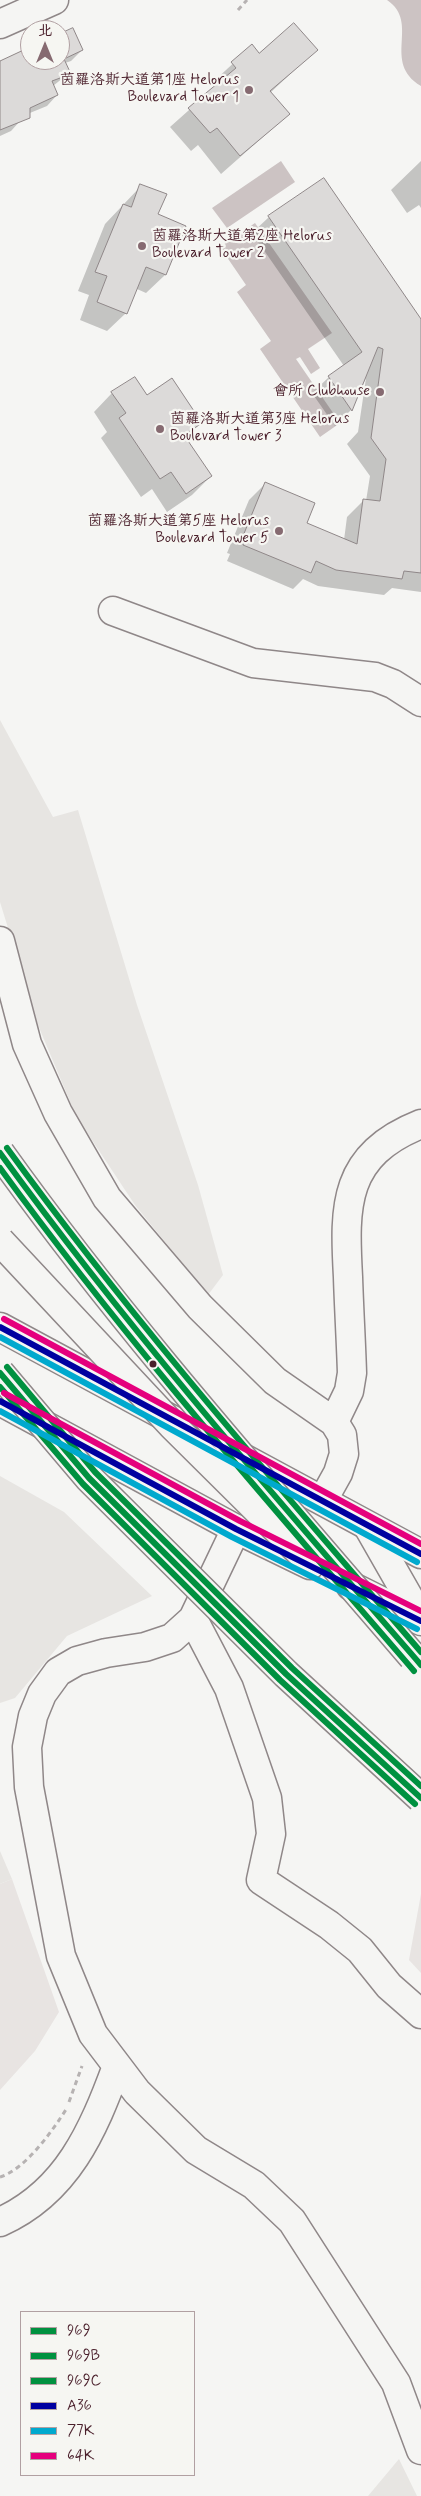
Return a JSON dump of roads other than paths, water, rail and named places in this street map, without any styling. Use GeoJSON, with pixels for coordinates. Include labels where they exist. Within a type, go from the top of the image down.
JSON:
{"type":"FeatureCollection","features":[{"type":"Feature","properties":{"kind":"main road"},"geometry":{"type":"LineString","coordinates":[[0,24],[54,0]]}},
{"type":"Feature","properties":{"kind":"main road"},"geometry":{"type":"LineString","coordinates":[[113,611],[253,663],[375,677],[393,684],[421,702]]}},
{"type":"Feature","properties":{"kind":"main road"},"geometry":{"type":"LineString","coordinates":[[0,941],[27,1044],[58,1113],[107,1198],[200,1307],[275,1381],[334,1422],[342,1435],[344,1454],[338,1473],[323,1500]]}},
{"type":"Feature","properties":{"kind":"main road"},"geometry":{"type":"LineString","coordinates":[[334,1422],[349,1391],[352,1373],[346,1237],[348,1201],[354,1184],[374,1153],[389,1140],[421,1124]]}},
{"type":"Feature","properties":{"kind":"main road"},"geometry":{"type":"LineString","coordinates":[[0,1153],[48,1219],[199,1408],[413,1657],[356,1607],[172,1426],[0,1241]]}},
{"type":"Feature","properties":{"kind":"main road"},"geometry":{"type":"LineString","coordinates":[[0,1327],[323,1500],[369,1528],[421,1554]]}},
{"type":"Feature","properties":{"kind":"main road"},"geometry":{"type":"LineString","coordinates":[[0,1373],[89,1478],[286,1674],[421,1798]]}},
{"type":"Feature","properties":{"kind":"main road"},"geometry":{"type":"LineString","coordinates":[[0,1402],[236,1528],[421,1620]]}},
{"type":"Feature","properties":{"kind":"main road"},"geometry":{"type":"LineString","coordinates":[[236,1528],[194,1619],[172,1638],[145,1647],[106,1653],[77,1661],[58,1672],[42,1694],[33,1716],[26,1747],[29,1787],[55,1928],[61,1956],[93,2034],[137,2092],[196,2150],[254,2185],[292,2221],[396,2383],[421,2450]]}},
{"type":"Feature","properties":{"kind":"main road"},"geometry":{"type":"LineString","coordinates":[[369,1528],[421,1620]]}},
{"type":"Feature","properties":{"kind":"main road"},"geometry":{"type":"LineString","coordinates":[[194,1619],[230,1688],[267,1798],[271,1834],[261,1880],[329,1926],[360,1950],[389,1986],[421,2014]]}},
{"type":"Feature","properties":{"kind":"main road"},"geometry":{"type":"LineString","coordinates":[[0,2222],[20,2213],[58,2181],[89,2136],[117,2066]]}},
{"type":"Feature","properties":{"kind":"place","name":"茵羅洛斯大道第1座 Helorus Boulevard Tower 1"},"geometry":{"type":"Point","coordinates":[249,90]}},
{"type":"Feature","properties":{"kind":"place","name":"茵羅洛斯大道第2座 Helorus Boulevard Tower 2"},"geometry":{"type":"Point","coordinates":[142,246]}},
{"type":"Feature","properties":{"kind":"place","name":"會所 Clubhouse"},"geometry":{"type":"Point","coordinates":[380,392]}},
{"type":"Feature","properties":{"kind":"place","name":"茵羅洛斯大道第3座 Helorus Boulevard Tower 3"},"geometry":{"type":"Point","coordinates":[160,429]}},
{"type":"Feature","properties":{"kind":"place","name":"茵羅洛斯大道第5座 Helorus Boulevard Tower 5"},"geometry":{"type":"Point","coordinates":[279,531]}}]}
